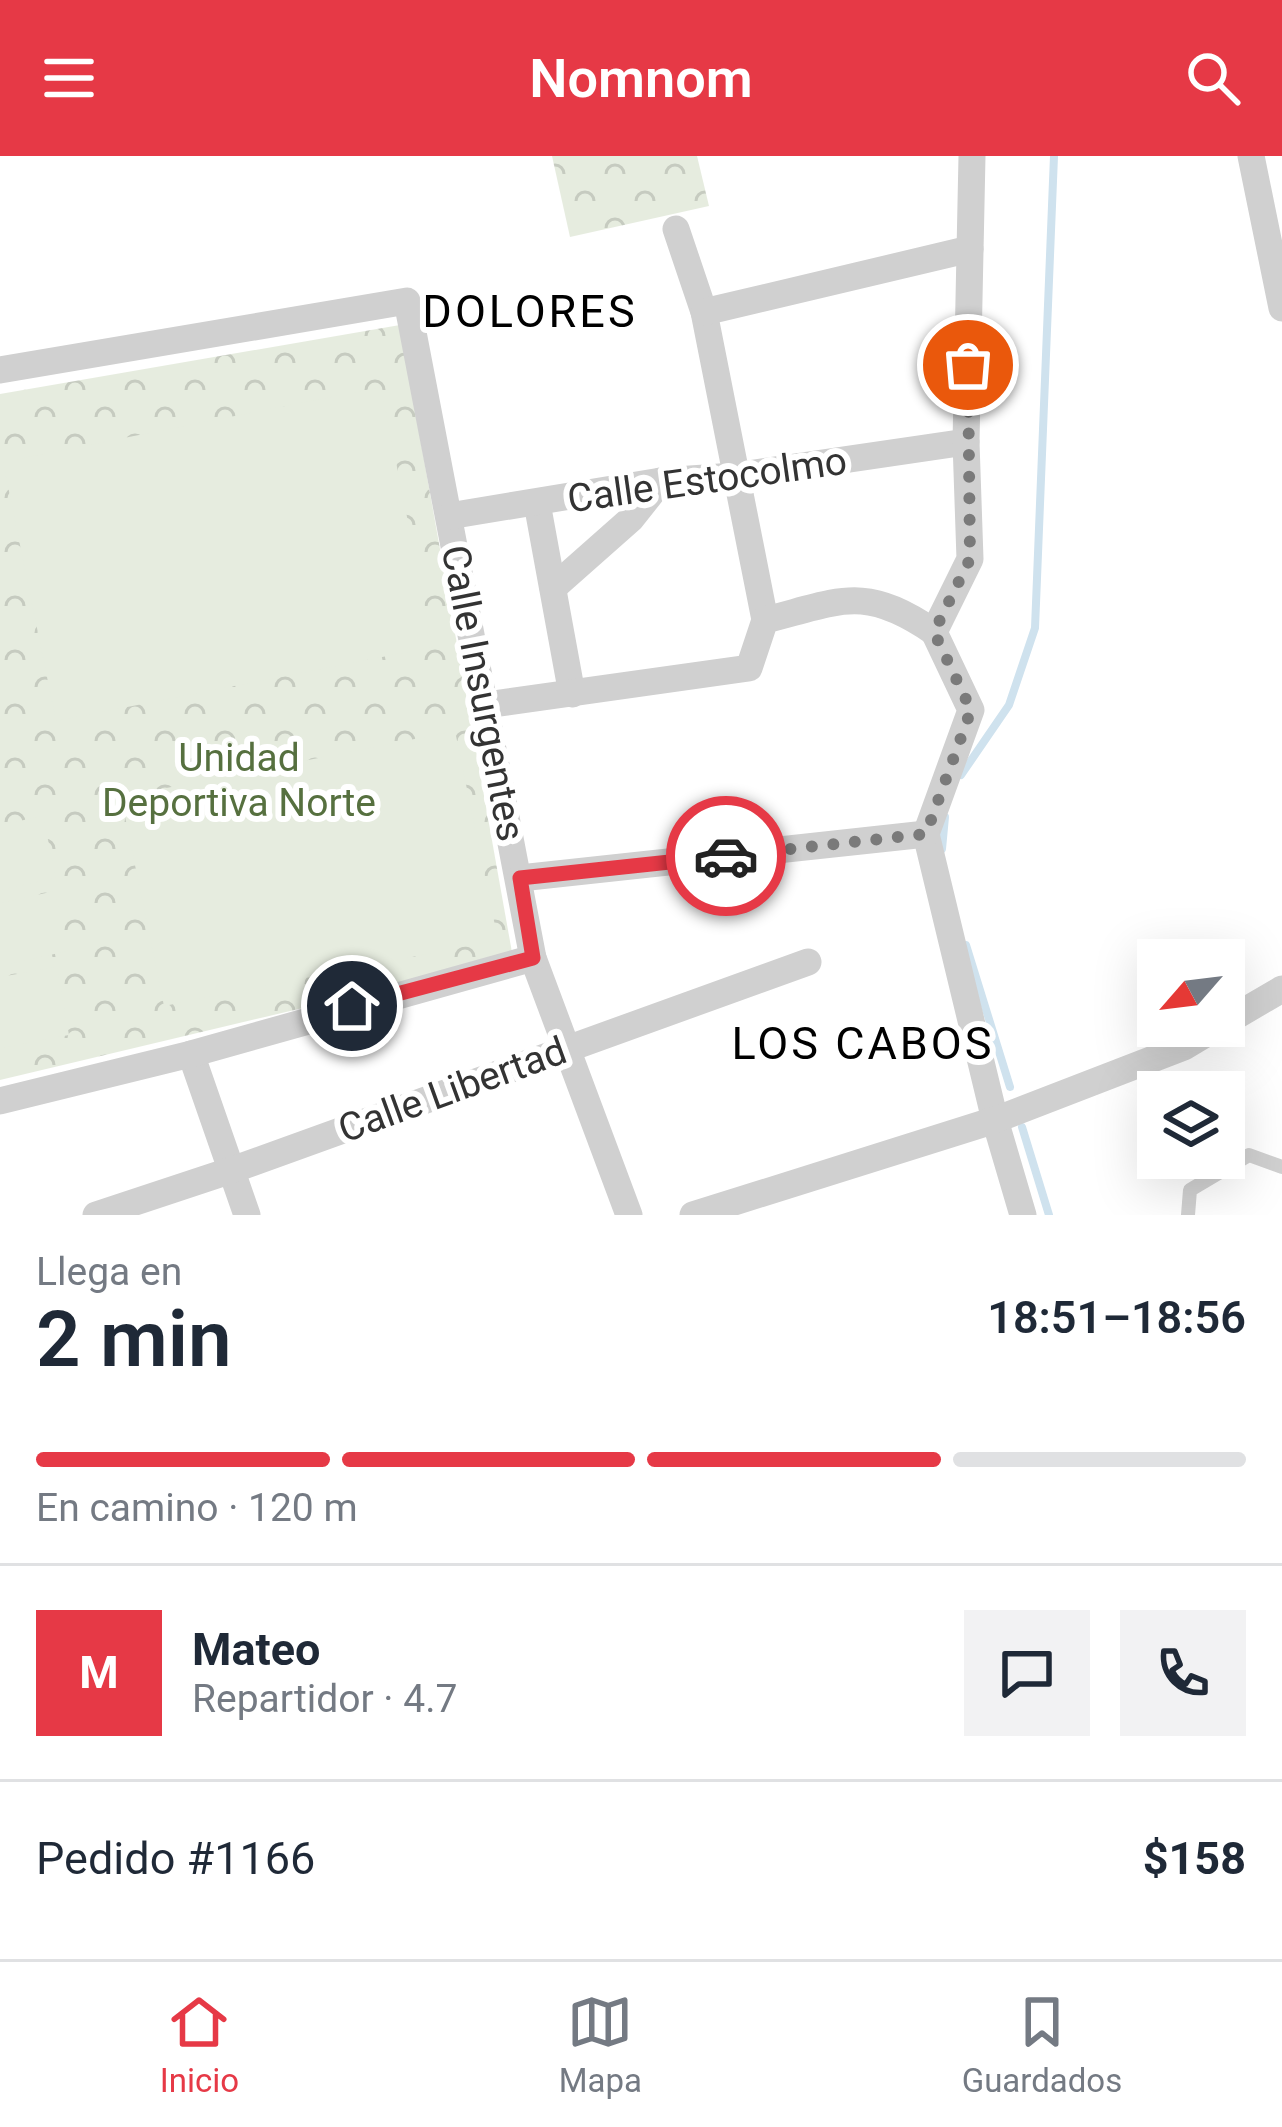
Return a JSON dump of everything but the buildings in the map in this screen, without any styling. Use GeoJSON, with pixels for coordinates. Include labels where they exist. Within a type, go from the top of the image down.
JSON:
{"type":"FeatureCollection","features":[{"type":"Feature","properties":{"kind":"street"},"geometry":{"type":"LineString","coordinates":[[934,632],[970,559],[965,442],[972,156]]}},
{"type":"Feature","properties":{"kind":"street"},"geometry":{"type":"LineString","coordinates":[[1251,156],[1282,308]]}},
{"type":"Feature","properties":{"kind":"street"},"geometry":{"type":"LineString","coordinates":[[486,705],[749,668],[765,620],[704,312],[676,229]]}},
{"type":"Feature","properties":{"kind":"street"},"geometry":{"type":"LineString","coordinates":[[704,312],[970,249]]}},
{"type":"Feature","properties":{"kind":"street","name":"Calle Insurgentes"},"geometry":{"type":"LineString","coordinates":[[0,370],[407,301],[533,958],[629,1215]]}},
{"type":"Feature","properties":{"kind":"street","name":"Calle Estocolmo"},"geometry":{"type":"LineString","coordinates":[[449,515],[661,481],[734,476],[965,442]]}},
{"type":"Feature","properties":{"kind":"street"},"geometry":{"type":"LineString","coordinates":[[553,588],[631,519],[661,481]]}},
{"type":"Feature","properties":{"kind":"street"},"geometry":{"type":"LineString","coordinates":[[537,503],[572,694]]}},
{"type":"Feature","properties":{"kind":"street"},"geometry":{"type":"LineString","coordinates":[[765,620],[849,598],[897,607],[934,632],[971,710],[926,834],[995,1120],[1023,1215]]}},
{"type":"Feature","properties":{"kind":"street"},"geometry":{"type":"LineString","coordinates":[[520,878],[926,834]]}},
{"type":"Feature","properties":{"kind":"street"},"geometry":{"type":"LineString","coordinates":[[0,1102],[533,958]]}},
{"type":"Feature","properties":{"kind":"street","name":"Calle Libertad"},"geometry":{"type":"LineString","coordinates":[[96,1215],[808,962]]}},
{"type":"Feature","properties":{"kind":"street"},"geometry":{"type":"LineString","coordinates":[[1245,1011],[1282,989]]}},
{"type":"Feature","properties":{"kind":"street"},"geometry":{"type":"LineString","coordinates":[[693,1215],[995,1120],[1184,1047]]}},
{"type":"Feature","properties":{"kind":"street"},"geometry":{"type":"LineString","coordinates":[[191,1054],[247,1215]]}},
{"type":"Feature","properties":{"kind":"lane"},"geometry":{"type":"LineString","coordinates":[[1188,1215],[1190,1190],[1249,1155],[1282,1167]]}},
{"type":"Feature","properties":{"kind":"green space"},"geometry":{"type":"Polygon","coordinates":[[[552,156],[697,156],[709,206],[570,237],[552,156]]]}},
{"type":"Feature","properties":{"kind":"green space","name":"Unidad Deportiva Norte"},"geometry":{"type":"Polygon","coordinates":[[[400,325],[513,958],[0,1080],[0,394],[400,325]]]}},
{"type":"Feature","properties":{"kind":"green space"},"geometry":{"type":"Polygon","coordinates":[[[381,387],[433,647],[56,721],[3,462],[381,387]]]}},
{"type":"Feature","properties":{"kind":"green space"},"geometry":{"type":"Polygon","coordinates":[[[455,731],[498,940],[164,1006],[121,797],[455,731]]]}},
{"type":"Feature","properties":{"kind":"green space"},"geometry":{"type":"Polygon","coordinates":[[[43,816],[56,878],[0,890],[0,825],[43,816]]]}},
{"type":"Feature","properties":{"kind":"green space"},"geometry":{"type":"Polygon","coordinates":[[[55,891],[68,951],[0,966],[0,903],[55,891]]]}},
{"type":"Feature","properties":{"kind":"green space"},"geometry":{"type":"Polygon","coordinates":[[[57,967],[69,1035],[0,1048],[0,977],[57,967]]]}},
{"type":"Feature","properties":{"kind":"waterway"},"geometry":{"type":"LineString","coordinates":[[961,775],[1009,705],[1035,628],[1054,156]]}},
{"type":"Feature","properties":{"kind":"waterway"},"geometry":{"type":"LineString","coordinates":[[942,849],[945,817]]}},
{"type":"Feature","properties":{"kind":"waterway"},"geometry":{"type":"LineString","coordinates":[[966,945],[1010,1087]]}},
{"type":"Feature","properties":{"kind":"waterway"},"geometry":{"type":"LineString","coordinates":[[1022,1127],[1049,1215]]}},
{"type":"Feature","properties":{"kind":"way so far"},"geometry":{"type":"LineString","coordinates":[[726,856],[926,834],[971,710],[934,632],[970,559],[965,442],[968,365]]}},
{"type":"Feature","properties":{"kind":"district","name":"DOLORES"},"geometry":{"type":"Point","coordinates":[530,311]}},
{"type":"Feature","properties":{"kind":"district","name":"LOS CABOS"},"geometry":{"type":"Point","coordinates":[863,1043]}},
{"type":"Feature","properties":{"kind":"route"},"geometry":{"type":"LineString","coordinates":[[352,1006],[533,958],[520,878],[726,856]]}}]}
